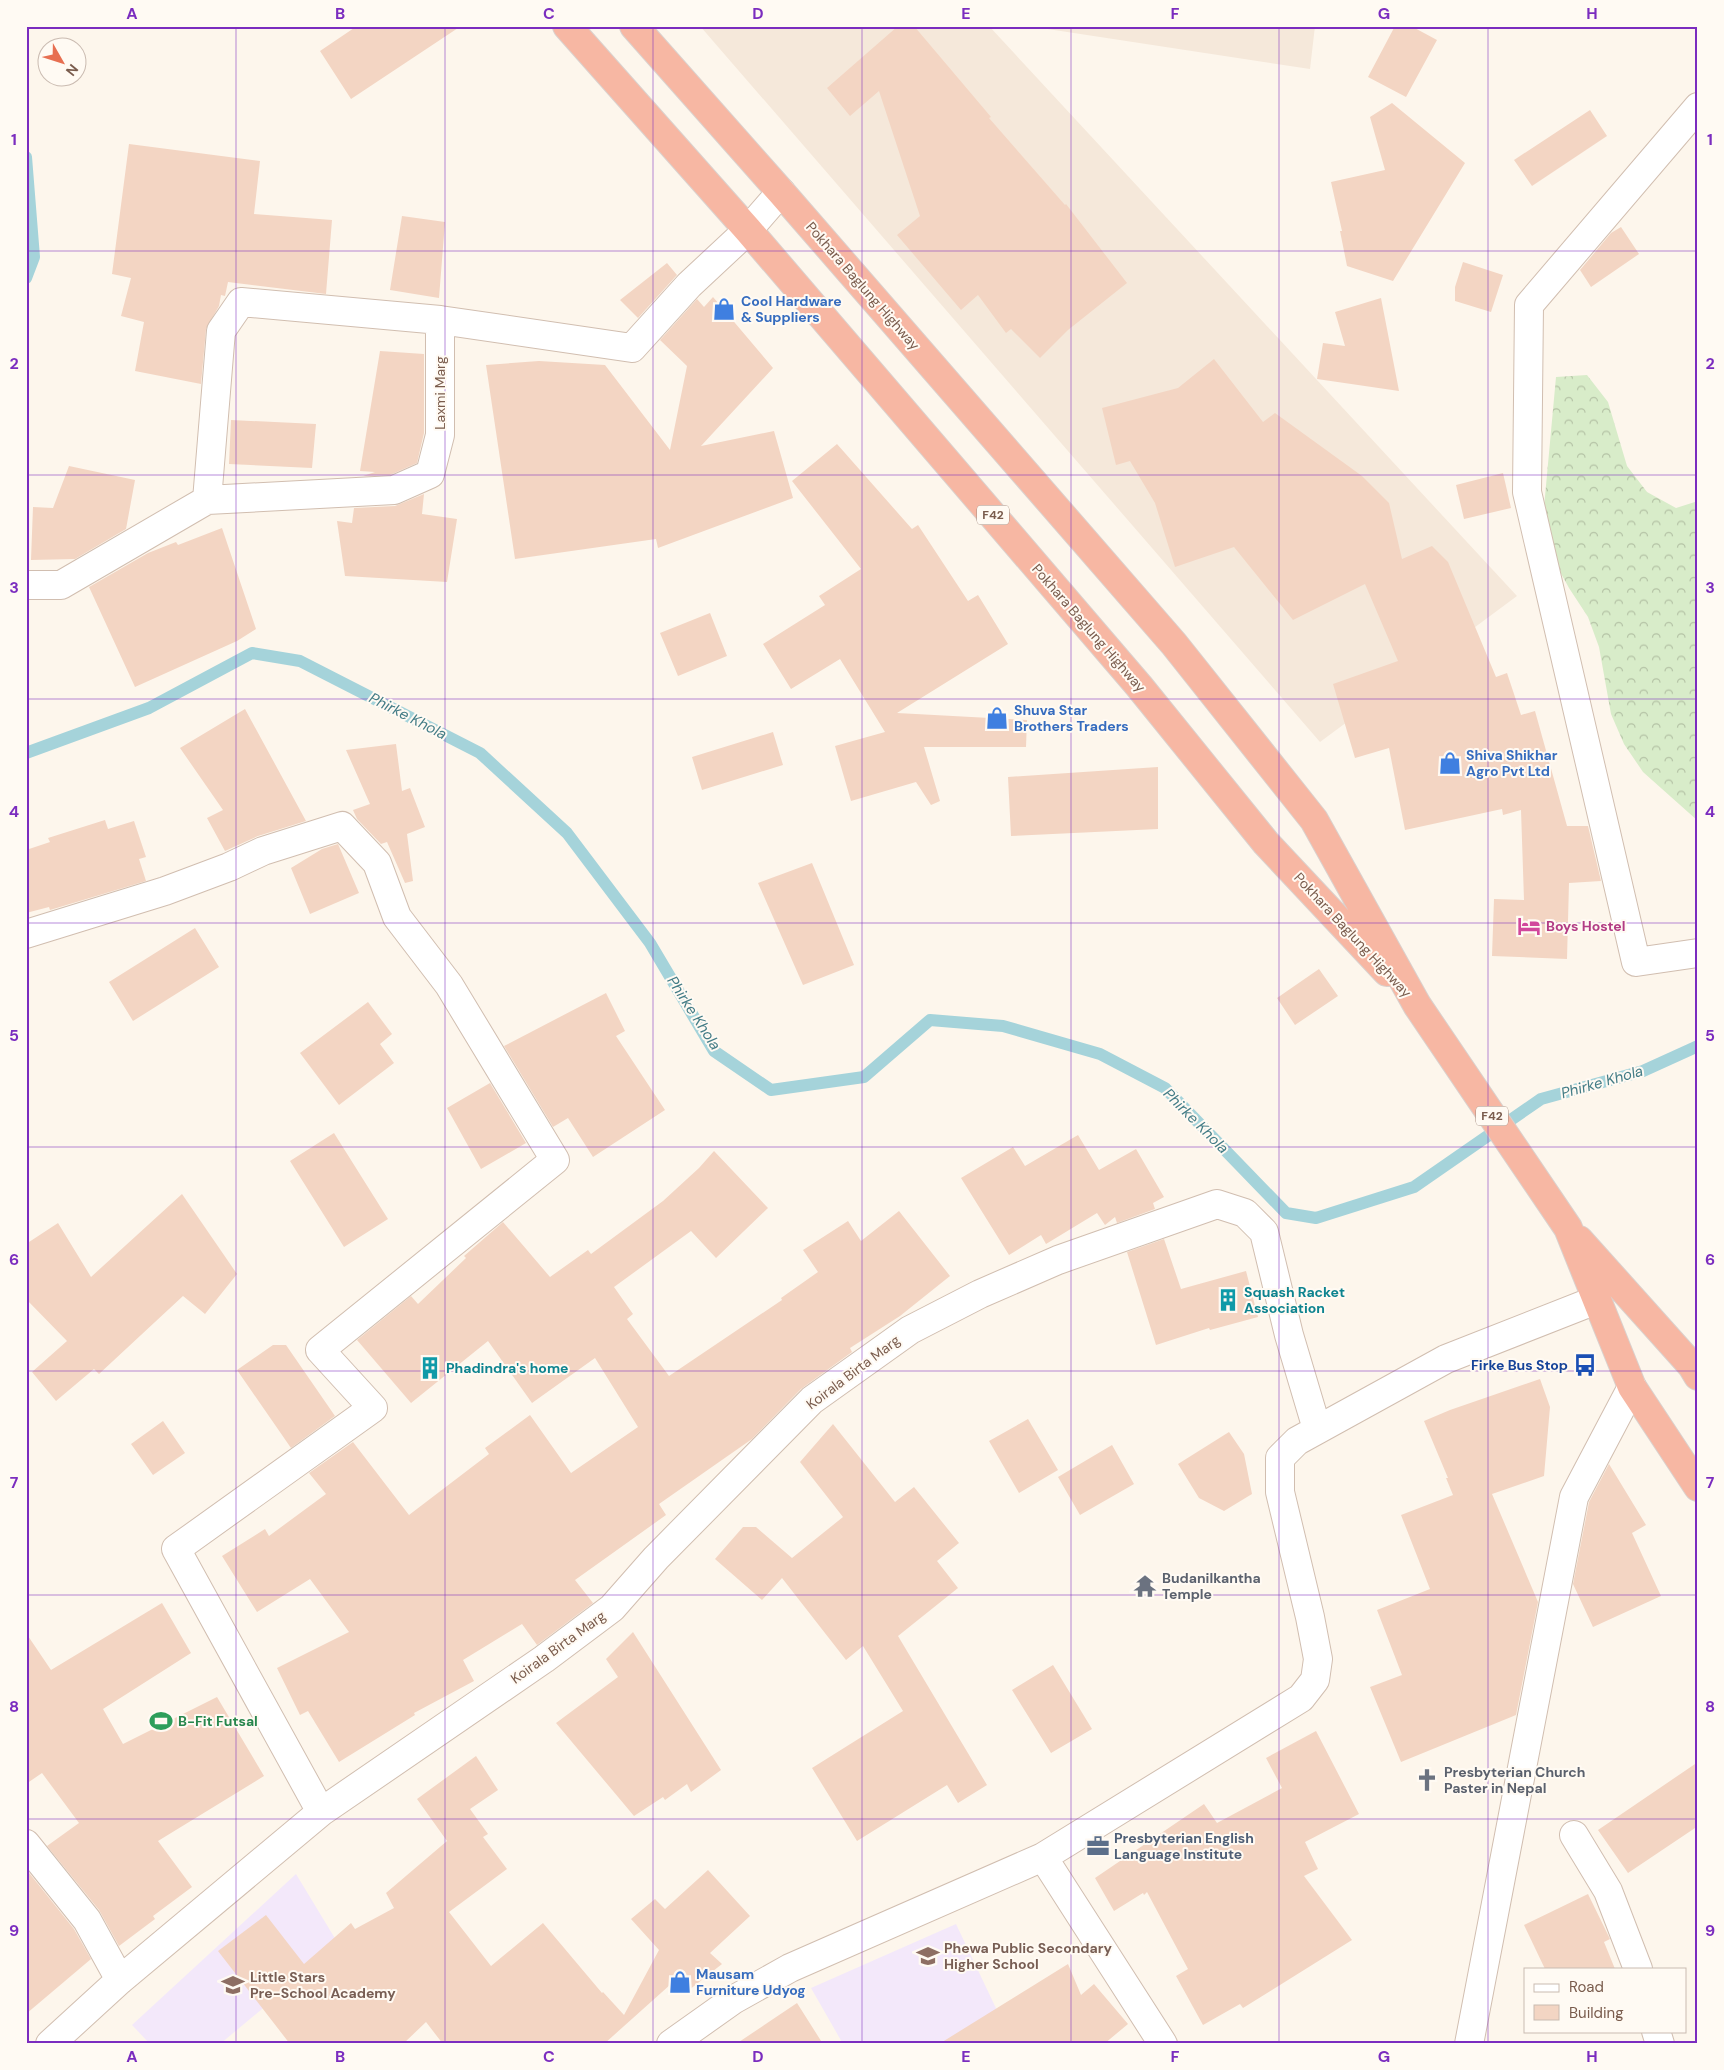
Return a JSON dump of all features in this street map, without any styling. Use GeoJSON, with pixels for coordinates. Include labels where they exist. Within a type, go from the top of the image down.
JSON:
{"type":"FeatureCollection","features":[{"type":"Feature","properties":{"kind":"highway","name":"Pokhara Baglung Highway"},"geometry":{"type":"LineString","coordinates":[[567,26],[748,230],[1139,686],[1266,843],[1417,1005]]}},
{"type":"Feature","properties":{"kind":"highway","name":"Pokhara Baglung Highway"},"geometry":{"type":"LineString","coordinates":[[634,26],[1174,644],[1314,820],[1417,1005]]}},
{"type":"Feature","properties":{"kind":"highway","name":"F42"},"geometry":{"type":"LineString","coordinates":[[1417,1005],[1568,1228],[1692,1366],[1698,1376]]}},
{"type":"Feature","properties":{"kind":"highway","name":"F42"},"geometry":{"type":"LineString","coordinates":[[1568,1228],[1632,1387],[1698,1487]]}},
{"type":"Feature","properties":{"kind":"street"},"geometry":{"type":"LineString","coordinates":[[1698,107],[1529,305],[1527,492],[1636,962],[1698,954]]}},
{"type":"Feature","properties":{"kind":"street"},"geometry":{"type":"LineString","coordinates":[[207,500],[221,331],[241,302],[440,320],[632,348],[689,285],[748,230],[781,192]]}},
{"type":"Feature","properties":{"kind":"street","name":"Laxmi Marg"},"geometry":{"type":"LineString","coordinates":[[26,585],[61,585],[207,500],[394,490],[430,474],[440,435],[440,320]]}},
{"type":"Feature","properties":{"kind":"street"},"geometry":{"type":"LineString","coordinates":[[26,934],[165,891],[229,867],[263,851],[342,826],[377,863],[397,917],[448,985],[555,1160],[320,1350],[373,1408],[176,1549],[321,1812]]}},
{"type":"Feature","properties":{"kind":"street","name":"Koirala Birta Marg"},"geometry":{"type":"LineString","coordinates":[[50,2044],[120,1980],[321,1812],[544,1659],[612,1608],[656,1558],[812,1400],[910,1330],[980,1294],[1058,1260],[1217,1204],[1245,1213],[1264,1232],[1289,1335],[1317,1429]]}},
{"type":"Feature","properties":{"kind":"street"},"geometry":{"type":"LineString","coordinates":[[671,2044],[733,2000],[790,1968],[1043,1857],[1301,1698],[1315,1680],[1318,1659],[1310,1617],[1280,1492],[1280,1458],[1297,1441],[1317,1429],[1446,1359],[1596,1300]]}},
{"type":"Feature","properties":{"kind":"street"},"geometry":{"type":"LineString","coordinates":[[1469,2044],[1574,1497],[1632,1387]]}},
{"type":"Feature","properties":{"kind":"street"},"geometry":{"type":"LineString","coordinates":[[1574,1835],[1608,1891],[1638,1968]]}},
{"type":"Feature","properties":{"kind":"street"},"geometry":{"type":"LineString","coordinates":[[26,1844],[87,1920],[120,1980]]}},
{"type":"Feature","properties":{"kind":"street"},"geometry":{"type":"LineString","coordinates":[[1043,1857],[1163,2044]]}},
{"type":"Feature","properties":{"kind":"street"},"geometry":{"type":"LineString","coordinates":[[1656,2032],[1660,2044]]}},
{"type":"Feature","properties":{"kind":"shaded area"},"geometry":{"type":"Polygon","coordinates":[[[700,26],[989,26],[1517,596],[1320,742],[700,26]]]}},
{"type":"Feature","properties":{"kind":"shaded area"},"geometry":{"type":"Polygon","coordinates":[[[1028,26],[1315,26],[1310,69],[1028,26]]]}},
{"type":"Feature","properties":{"kind":"shaded area","name":"Little Stars Pre-School Academy"},"geometry":{"type":"Polygon","coordinates":[[[296,1874],[339,1945],[220,2044],[150,2044],[132,2025],[296,1874]]]}},
{"type":"Feature","properties":{"kind":"shaded area","name":"Phewa Public Secondary Higher School"},"geometry":{"type":"Polygon","coordinates":[[[956,1924],[1013,2044],[843,2044],[811,1988],[956,1924]]]}},
{"type":"Feature","properties":{"kind":"green space"},"geometry":{"type":"Polygon","coordinates":[[[1587,375],[1608,402],[1627,466],[1647,492],[1676,508],[1698,501],[1698,821],[1643,772],[1624,744],[1611,714],[1599,647],[1588,617],[1553,559],[1542,529],[1556,377],[1587,375]]]}},
{"type":"Feature","properties":{"kind":"building"},"geometry":{"type":"Polygon","coordinates":[[[357,26],[461,26],[351,99],[320,51],[357,26]]]}},
{"type":"Feature","properties":{"kind":"building"},"geometry":{"type":"Polygon","coordinates":[[[898,26],[914,26],[991,117],[989,118],[1066,204],[1127,283],[1068,330],[1040,358],[1011,329],[1006,333],[978,295],[961,310],[897,235],[920,216],[879,91],[850,116],[827,88],[898,26]]]}},
{"type":"Feature","properties":{"kind":"building"},"geometry":{"type":"Polygon","coordinates":[[[1395,26],[1411,26],[1437,40],[1406,97],[1368,77],[1395,26]]]}},
{"type":"Feature","properties":{"kind":"building"},"geometry":{"type":"Polygon","coordinates":[[[1392,103],[1465,163],[1393,281],[1347,266],[1340,231],[1342,231],[1331,182],[1385,170],[1370,117],[1392,103]]]}},
{"type":"Feature","properties":{"kind":"building"},"geometry":{"type":"Polygon","coordinates":[[[1590,110],[1607,136],[1532,186],[1514,160],[1590,110]]]}},
{"type":"Feature","properties":{"kind":"building"},"geometry":{"type":"Polygon","coordinates":[[[129,144],[260,161],[254,214],[332,220],[326,294],[228,282],[225,296],[221,295],[219,306],[206,329],[201,384],[135,371],[144,322],[121,316],[131,278],[112,274],[129,144]]]}},
{"type":"Feature","properties":{"kind":"building"},"geometry":{"type":"Polygon","coordinates":[[[402,216],[445,222],[439,298],[390,290],[402,216]]]}},
{"type":"Feature","properties":{"kind":"building"},"geometry":{"type":"Polygon","coordinates":[[[1621,227],[1639,254],[1591,287],[1580,270],[1611,233],[1621,227]]]}},
{"type":"Feature","properties":{"kind":"building"},"geometry":{"type":"Polygon","coordinates":[[[1463,262],[1503,275],[1491,312],[1455,301],[1455,287],[1463,262]]]}},
{"type":"Feature","properties":{"kind":"building"},"geometry":{"type":"Polygon","coordinates":[[[667,263],[677,275],[638,318],[620,300],[667,263]]]}},
{"type":"Feature","properties":{"kind":"building"},"geometry":{"type":"Polygon","coordinates":[[[713,297],[773,368],[701,446],[774,431],[793,498],[658,548],[656,539],[515,559],[486,365],[539,361],[605,365],[670,450],[687,366],[660,340],[697,299],[704,307],[713,297]]]}},
{"type":"Feature","properties":{"kind":"building"},"geometry":{"type":"Polygon","coordinates":[[[1381,298],[1399,391],[1317,379],[1323,343],[1345,346],[1335,312],[1381,298]]]}},
{"type":"Feature","properties":{"kind":"building"},"geometry":{"type":"Polygon","coordinates":[[[380,351],[424,354],[424,433],[417,463],[390,475],[363,476],[375,472],[360,471],[380,351]]]}},
{"type":"Feature","properties":{"kind":"building"},"geometry":{"type":"Polygon","coordinates":[[[1214,359],[1263,422],[1275,413],[1362,476],[1389,503],[1402,559],[1432,546],[1448,562],[1496,677],[1507,673],[1521,715],[1535,711],[1567,826],[1588,826],[1601,881],[1569,883],[1567,959],[1492,956],[1494,899],[1524,900],[1521,810],[1503,815],[1502,809],[1405,830],[1389,748],[1355,758],[1333,684],[1398,661],[1365,584],[1293,620],[1234,547],[1175,567],[1155,503],[1130,461],[1116,465],[1102,408],[1178,388],[1214,359]]]}},
{"type":"Feature","properties":{"kind":"building"},"geometry":{"type":"Polygon","coordinates":[[[231,420],[316,424],[312,468],[229,464],[231,420]]]}},
{"type":"Feature","properties":{"kind":"building"},"geometry":{"type":"Polygon","coordinates":[[[837,444],[912,529],[918,525],[968,601],[978,595],[1008,644],[897,713],[1027,720],[1026,747],[924,747],[940,801],[931,805],[916,782],[851,801],[835,746],[885,732],[840,659],[791,689],[763,644],[825,605],[819,596],[861,569],[792,481],[837,444]]]}},
{"type":"Feature","properties":{"kind":"building"},"geometry":{"type":"Polygon","coordinates":[[[69,466],[135,480],[126,529],[75,559],[31,560],[33,507],[53,508],[69,466]]]}},
{"type":"Feature","properties":{"kind":"building"},"geometry":{"type":"Polygon","coordinates":[[[1503,473],[1511,508],[1464,519],[1456,485],[1503,473]]]}},
{"type":"Feature","properties":{"kind":"building"},"geometry":{"type":"Polygon","coordinates":[[[424,494],[422,514],[457,519],[447,582],[345,576],[337,521],[352,523],[354,508],[395,506],[424,494]]]}},
{"type":"Feature","properties":{"kind":"building"},"geometry":{"type":"Polygon","coordinates":[[[222,528],[256,629],[237,641],[135,687],[89,587],[148,553],[176,542],[178,545],[222,528]]]}},
{"type":"Feature","properties":{"kind":"building"},"geometry":{"type":"Polygon","coordinates":[[[710,613],[727,656],[678,676],[660,633],[710,613]]]}},
{"type":"Feature","properties":{"kind":"building"},"geometry":{"type":"Polygon","coordinates":[[[245,709],[306,821],[258,836],[225,851],[207,818],[223,810],[180,748],[245,709]]]}},
{"type":"Feature","properties":{"kind":"building"},"geometry":{"type":"Polygon","coordinates":[[[773,732],[783,765],[702,790],[692,757],[773,732]]]}},
{"type":"Feature","properties":{"kind":"building"},"geometry":{"type":"Polygon","coordinates":[[[396,744],[402,791],[410,788],[425,827],[407,834],[413,881],[405,883],[387,842],[381,844],[357,819],[353,810],[370,804],[346,750],[396,744]]]}},
{"type":"Feature","properties":{"kind":"building"},"geometry":{"type":"Polygon","coordinates":[[[1158,767],[1158,829],[1011,836],[1008,777],[1158,767]]]}},
{"type":"Feature","properties":{"kind":"building"},"geometry":{"type":"Polygon","coordinates":[[[105,820],[108,829],[134,821],[146,857],[139,859],[146,881],[50,910],[49,907],[26,913],[26,850],[50,842],[48,838],[105,820]]]}},
{"type":"Feature","properties":{"kind":"building"},"geometry":{"type":"Polygon","coordinates":[[[338,844],[359,893],[310,914],[291,868],[322,849],[338,844]]]}},
{"type":"Feature","properties":{"kind":"building"},"geometry":{"type":"Polygon","coordinates":[[[812,863],[854,965],[803,985],[758,883],[812,863]]]}},
{"type":"Feature","properties":{"kind":"building"},"geometry":{"type":"Polygon","coordinates":[[[195,928],[219,967],[133,1021],[109,982],[195,928]]]}},
{"type":"Feature","properties":{"kind":"building"},"geometry":{"type":"Polygon","coordinates":[[[1319,969],[1338,996],[1295,1025],[1277,998],[1319,969]]]}},
{"type":"Feature","properties":{"kind":"building"},"geometry":{"type":"Polygon","coordinates":[[[606,993],[625,1031],[616,1036],[665,1110],[593,1157],[568,1118],[553,1127],[504,1046],[606,993]]]}},
{"type":"Feature","properties":{"kind":"building"},"geometry":{"type":"Polygon","coordinates":[[[368,1002],[392,1034],[380,1044],[394,1063],[339,1105],[300,1053],[368,1002]]]}},
{"type":"Feature","properties":{"kind":"building"},"geometry":{"type":"Polygon","coordinates":[[[490,1083],[526,1143],[481,1169],[447,1108],[490,1083]]]}},
{"type":"Feature","properties":{"kind":"building"},"geometry":{"type":"Polygon","coordinates":[[[334,1133],[388,1219],[344,1247],[290,1161],[334,1133]]]}},
{"type":"Feature","properties":{"kind":"building"},"geometry":{"type":"Polygon","coordinates":[[[1078,1135],[1099,1170],[1136,1149],[1164,1197],[1153,1203],[1155,1209],[1117,1223],[1115,1217],[1105,1225],[1097,1213],[1046,1244],[1041,1235],[1009,1255],[961,1178],[1013,1147],[1025,1166],[1078,1135]]]}},
{"type":"Feature","properties":{"kind":"building"},"geometry":{"type":"Polygon","coordinates":[[[714,1151],[768,1208],[716,1258],[691,1231],[614,1287],[633,1314],[627,1319],[669,1376],[782,1300],[781,1298],[818,1272],[803,1250],[848,1221],[861,1241],[899,1211],[950,1276],[900,1316],[850,1348],[852,1352],[801,1389],[752,1439],[659,1504],[666,1515],[575,1580],[593,1603],[537,1645],[522,1624],[463,1660],[474,1681],[414,1713],[415,1715],[339,1762],[308,1711],[300,1715],[277,1668],[349,1632],[310,1579],[257,1612],[222,1556],[265,1529],[269,1536],[326,1494],[309,1473],[353,1442],[409,1515],[489,1454],[485,1448],[530,1415],[571,1473],[638,1427],[595,1358],[532,1403],[488,1341],[411,1403],[357,1340],[411,1296],[418,1304],[466,1258],[464,1256],[503,1222],[550,1277],[588,1250],[591,1254],[663,1201],[699,1168],[714,1151]]]}},
{"type":"Feature","properties":{"kind":"building"},"geometry":{"type":"Polygon","coordinates":[[[182,1194],[237,1274],[205,1314],[183,1296],[99,1374],[94,1369],[56,1401],[32,1372],[67,1341],[26,1299],[26,1244],[58,1223],[91,1277],[182,1194]]]}},
{"type":"Feature","properties":{"kind":"building"},"geometry":{"type":"Polygon","coordinates":[[[1164,1239],[1181,1289],[1246,1271],[1258,1317],[1210,1330],[1209,1328],[1156,1345],[1127,1252],[1164,1239]]]}},
{"type":"Feature","properties":{"kind":"building"},"geometry":{"type":"Polygon","coordinates":[[[273,1345],[286,1345],[335,1416],[291,1448],[237,1370],[273,1345]]]}},
{"type":"Feature","properties":{"kind":"building"},"geometry":{"type":"Polygon","coordinates":[[[1540,1379],[1550,1407],[1544,1476],[1492,1494],[1538,1602],[1516,1715],[1401,1762],[1370,1687],[1402,1675],[1377,1610],[1430,1589],[1401,1515],[1453,1495],[1446,1478],[1448,1478],[1424,1421],[1540,1379]]]}},
{"type":"Feature","properties":{"kind":"building"},"geometry":{"type":"Polygon","coordinates":[[[1028,1419],[1058,1470],[1019,1493],[989,1441],[1028,1419]]]}},
{"type":"Feature","properties":{"kind":"building"},"geometry":{"type":"Polygon","coordinates":[[[163,1421],[185,1453],[153,1475],[131,1444],[163,1421]]]}},
{"type":"Feature","properties":{"kind":"building"},"geometry":{"type":"Polygon","coordinates":[[[833,1424],[895,1502],[914,1487],[959,1543],[937,1561],[958,1588],[898,1636],[987,1785],[958,1803],[947,1785],[857,1841],[812,1768],[903,1711],[863,1646],[846,1660],[782,1578],[762,1600],[715,1559],[743,1527],[756,1527],[792,1558],[843,1517],[800,1462],[833,1424]]]}},
{"type":"Feature","properties":{"kind":"building"},"geometry":{"type":"Polygon","coordinates":[[[1229,1432],[1244,1454],[1252,1494],[1224,1511],[1199,1498],[1178,1464],[1229,1432]]]}},
{"type":"Feature","properties":{"kind":"building"},"geometry":{"type":"Polygon","coordinates":[[[1112,1445],[1134,1484],[1080,1515],[1058,1477],[1112,1445]]]}},
{"type":"Feature","properties":{"kind":"building"},"geometry":{"type":"Polygon","coordinates":[[[1609,1464],[1646,1525],[1632,1533],[1661,1596],[1593,1627],[1573,1584],[1589,1502],[1609,1464]]]}},
{"type":"Feature","properties":{"kind":"building"},"geometry":{"type":"Polygon","coordinates":[[[162,1603],[191,1653],[103,1709],[123,1744],[217,1697],[264,1776],[158,1841],[192,1887],[153,1916],[155,1919],[119,1946],[99,1910],[47,1846],[79,1823],[42,1773],[26,1784],[26,1633],[51,1670],[162,1603]]]}},
{"type":"Feature","properties":{"kind":"building"},"geometry":{"type":"Polygon","coordinates":[[[633,1632],[721,1770],[691,1792],[687,1784],[665,1800],[663,1797],[634,1816],[556,1723],[618,1677],[606,1659],[633,1632]]]}},
{"type":"Feature","properties":{"kind":"building"},"geometry":{"type":"Polygon","coordinates":[[[1053,1665],[1092,1729],[1051,1753],[1012,1690],[1053,1665]]]}},
{"type":"Feature","properties":{"kind":"building"},"geometry":{"type":"Polygon","coordinates":[[[1316,1731],[1359,1814],[1305,1842],[1318,1869],[1304,1876],[1352,1940],[1243,2008],[1240,2004],[1203,2025],[1176,1976],[1188,1969],[1147,1892],[1114,1911],[1095,1878],[1204,1804],[1217,1823],[1282,1788],[1266,1758],[1316,1731]]]}},
{"type":"Feature","properties":{"kind":"building"},"geometry":{"type":"Polygon","coordinates":[[[476,1756],[498,1790],[470,1809],[488,1834],[483,1837],[507,1869],[449,1912],[491,1966],[543,1923],[602,1993],[624,2015],[659,1950],[631,1919],[655,1899],[665,1909],[708,1870],[750,1916],[710,1953],[722,1964],[684,1994],[671,1984],[604,2044],[443,2044],[426,2022],[403,2044],[290,2044],[218,1951],[266,1915],[304,1964],[351,1923],[355,1929],[394,1908],[386,1893],[447,1841],[417,1799],[476,1756]]]}},
{"type":"Feature","properties":{"kind":"building"},"geometry":{"type":"Polygon","coordinates":[[[1698,1762],[1698,1826],[1628,1873],[1598,1830],[1698,1762]]]}},
{"type":"Feature","properties":{"kind":"building"},"geometry":{"type":"Polygon","coordinates":[[[26,1869],[74,1929],[91,1959],[26,2014],[26,1869]]]}},
{"type":"Feature","properties":{"kind":"building"},"geometry":{"type":"Polygon","coordinates":[[[1588,1894],[1610,1939],[1604,1942],[1615,1968],[1545,1968],[1524,1925],[1588,1894]]]}},
{"type":"Feature","properties":{"kind":"building"},"geometry":{"type":"Polygon","coordinates":[[[1068,1964],[1081,1995],[1094,1984],[1128,2024],[1104,2044],[939,2044],[1068,1964]]]}},
{"type":"Feature","properties":{"kind":"building"},"geometry":{"type":"Polygon","coordinates":[[[797,2003],[823,2044],[736,2044],[797,2003]]]}},
{"type":"Feature","properties":{"kind":"waterway","name":"Phirke Khola"},"geometry":{"type":"LineString","coordinates":[[26,157],[34,257],[26,278]]}},
{"type":"Feature","properties":{"kind":"waterway","name":"Phirke Khola"},"geometry":{"type":"LineString","coordinates":[[26,753],[149,708],[252,653],[300,661],[480,753],[567,833],[650,943],[714,1051],[771,1090],[864,1077],[930,1020],[1003,1026],[1100,1054],[1165,1088],[1286,1213],[1316,1218],[1414,1187],[1541,1099],[1643,1071],[1698,1046]]}},
{"type":"Feature","properties":{"kind":"place","name":"Cool Hardware & Suppliers"},"geometry":{"type":"Point","coordinates":[724,309]}},
{"type":"Feature","properties":{"kind":"place","name":"Shuva Star Brothers Traders"},"geometry":{"type":"Point","coordinates":[997,718]}},
{"type":"Feature","properties":{"kind":"place","name":"Shiva Shikhar Agro Pvt Ltd"},"geometry":{"type":"Point","coordinates":[1450,763]}},
{"type":"Feature","properties":{"kind":"place","name":"Boys Hostel"},"geometry":{"type":"Point","coordinates":[1529,926]}},
{"type":"Feature","properties":{"kind":"place","name":"Squash Racket Association"},"geometry":{"type":"Point","coordinates":[1228,1300]}},
{"type":"Feature","properties":{"kind":"place","name":"Firke Bus Stop"},"geometry":{"type":"Point","coordinates":[1585,1365]}},
{"type":"Feature","properties":{"kind":"place","name":"Phadindra's home"},"geometry":{"type":"Point","coordinates":[430,1368]}},
{"type":"Feature","properties":{"kind":"place","name":"Budanilkantha Temple"},"geometry":{"type":"Point","coordinates":[1145,1586]}},
{"type":"Feature","properties":{"kind":"place","name":"B-Fit Futsal"},"geometry":{"type":"Point","coordinates":[161,1721]}},
{"type":"Feature","properties":{"kind":"place","name":"Presbyterian Church Paster in Nepal"},"geometry":{"type":"Point","coordinates":[1427,1780]}},
{"type":"Feature","properties":{"kind":"place","name":"Presbyterian English Language Institute"},"geometry":{"type":"Point","coordinates":[1098,1846]}},
{"type":"Feature","properties":{"kind":"place","name":"Phewa Public Secondary Higher School"},"geometry":{"type":"Point","coordinates":[928,1956]}},
{"type":"Feature","properties":{"kind":"place","name":"Mausam Furniture Udyog"},"geometry":{"type":"Point","coordinates":[680,1982]}},
{"type":"Feature","properties":{"kind":"place","name":"Little Stars Pre-School Academy"},"geometry":{"type":"Point","coordinates":[233,1985]}}]}
